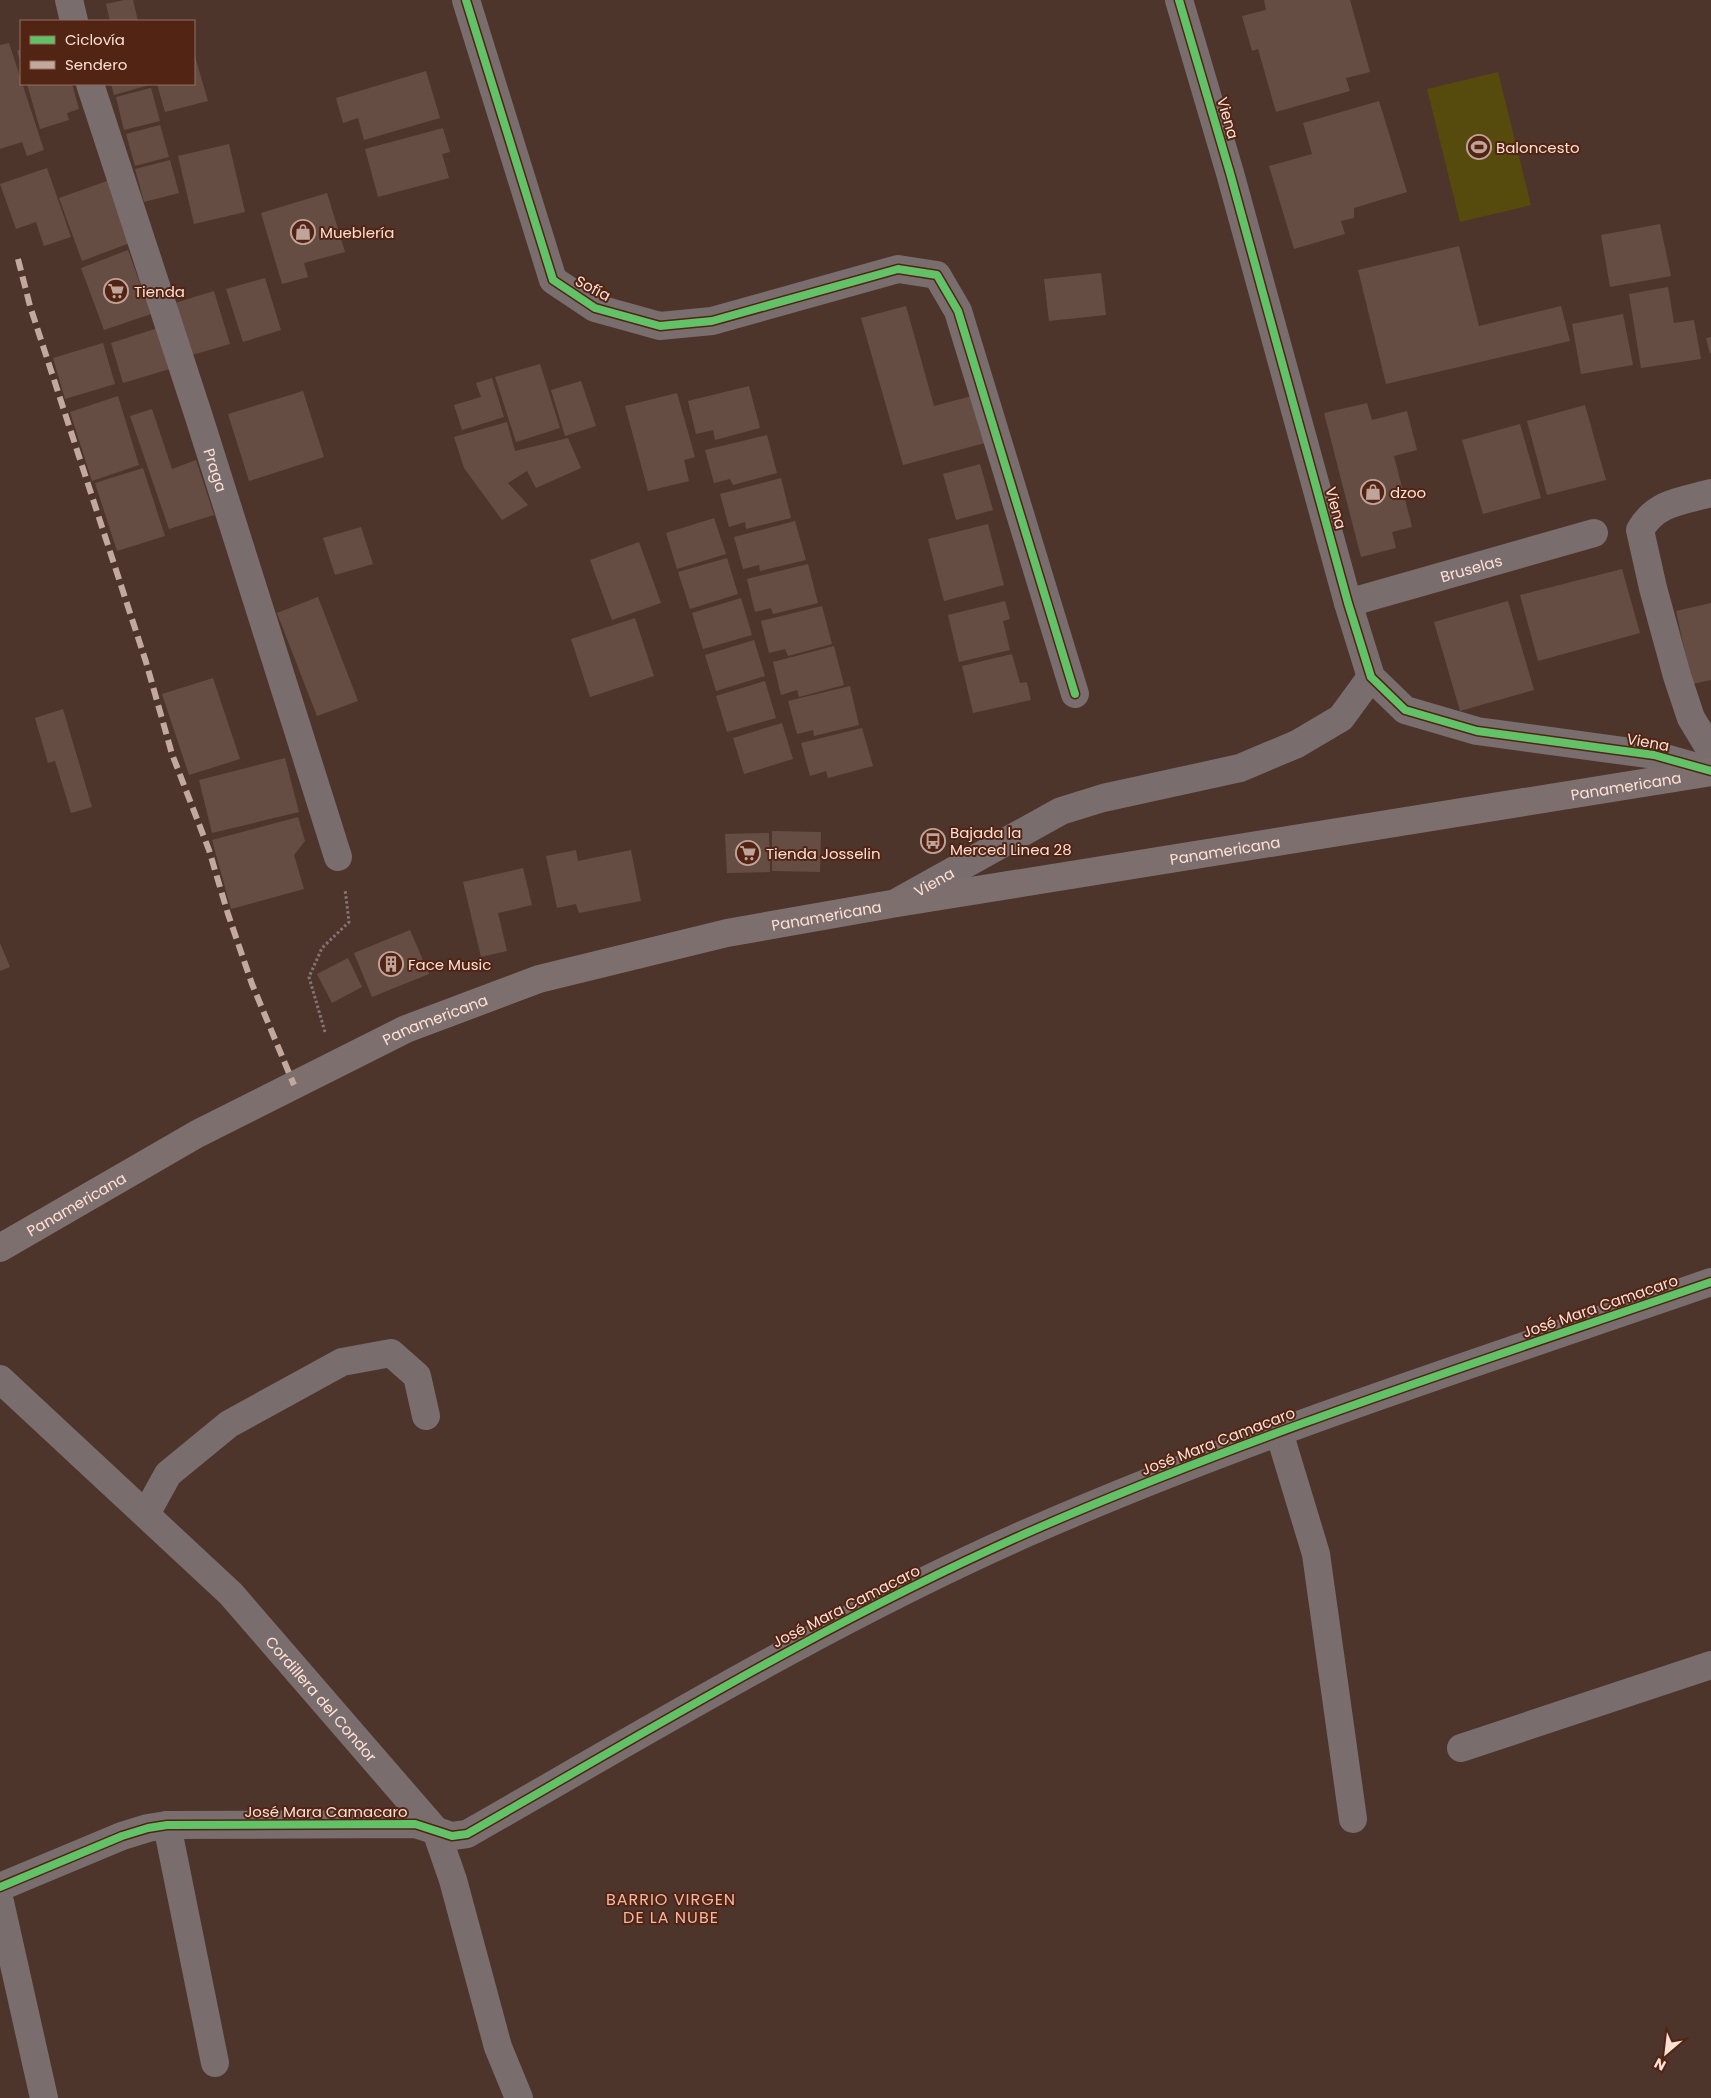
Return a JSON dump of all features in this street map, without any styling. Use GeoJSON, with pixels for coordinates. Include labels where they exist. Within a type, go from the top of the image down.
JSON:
{"type":"FeatureCollection","features":[{"type":"Feature","properties":{"kind":"main road","name":"Panamericana"},"geometry":{"type":"LineString","coordinates":[[0,1248],[197,1134],[406,1029],[539,980],[728,933],[897,903],[1711,772]]}},
{"type":"Feature","properties":{"kind":"street"},"geometry":{"type":"LineString","coordinates":[[69,0],[74,20]]}},
{"type":"Feature","properties":{"kind":"street","name":"Sofía"},"geometry":{"type":"LineString","coordinates":[[466,0],[553,280],[595,308],[660,326],[712,321],[898,269],[936,275],[958,311],[1075,694]]}},
{"type":"Feature","properties":{"kind":"street","name":"Viena"},"geometry":{"type":"LineString","coordinates":[[1179,0],[1232,183],[1348,603],[1371,677],[1405,710],[1477,731],[1654,755],[1711,772]]}},
{"type":"Feature","properties":{"kind":"street","name":"Praga"},"geometry":{"type":"LineString","coordinates":[[90,85],[196,408],[338,857]]}},
{"type":"Feature","properties":{"kind":"street"},"geometry":{"type":"LineString","coordinates":[[1711,492],[1662,507],[1648,517],[1640,530],[1677,676],[1691,718],[1711,751]]}},
{"type":"Feature","properties":{"kind":"street","name":"Bruselas"},"geometry":{"type":"LineString","coordinates":[[1348,603],[1594,533]]}},
{"type":"Feature","properties":{"kind":"street","name":"Viena"},"geometry":{"type":"LineString","coordinates":[[897,903],[1061,811],[1103,798],[1240,768],[1297,744],[1340,718],[1371,677]]}},
{"type":"Feature","properties":{"kind":"street","name":"José Mara Camacaro"},"geometry":{"type":"LineString","coordinates":[[0,1887],[122,1836],[148,1828],[167,1825],[415,1824],[452,1836],[467,1834],[777,1657],[942,1573],[1026,1533],[1106,1499],[1279,1432],[1711,1282]]}},
{"type":"Feature","properties":{"kind":"street"},"geometry":{"type":"LineString","coordinates":[[146,1514],[168,1474],[229,1424],[342,1362],[391,1352],[417,1376],[426,1416]]}},
{"type":"Feature","properties":{"kind":"street","name":"Cordillera del Condor"},"geometry":{"type":"LineString","coordinates":[[0,1379],[231,1594],[436,1831],[453,1880],[498,2047],[519,2098]]}},
{"type":"Feature","properties":{"kind":"street"},"geometry":{"type":"LineString","coordinates":[[1279,1432],[1316,1554],[1353,1819]]}},
{"type":"Feature","properties":{"kind":"street"},"geometry":{"type":"LineString","coordinates":[[1461,1748],[1711,1665]]}},
{"type":"Feature","properties":{"kind":"street"},"geometry":{"type":"LineString","coordinates":[[167,1825],[215,2063]]}},
{"type":"Feature","properties":{"kind":"street"},"geometry":{"type":"LineString","coordinates":[[0,1902],[44,2098]]}},
{"type":"Feature","properties":{"kind":"path"},"geometry":{"type":"LineString","coordinates":[[336,1064],[319,1015],[310,977],[322,948],[349,922],[348,904],[338,857]]}},
{"type":"Feature","properties":{"kind":"shaded area","name":"Baloncesto"},"geometry":{"type":"Polygon","coordinates":[[[1498,72],[1531,205],[1460,222],[1427,89],[1498,72]]]}},
{"type":"Feature","properties":{"kind":"building"},"geometry":{"type":"Polygon","coordinates":[[[133,0],[138,20],[110,20],[106,4],[133,0]]]}},
{"type":"Feature","properties":{"kind":"building"},"geometry":{"type":"Polygon","coordinates":[[[1264,0],[1350,0],[1370,72],[1346,78],[1350,91],[1276,112],[1258,49],[1252,51],[1242,16],[1266,10],[1264,0]]]}},
{"type":"Feature","properties":{"kind":"building"},"geometry":{"type":"Polygon","coordinates":[[[9,43],[20,77],[20,85],[23,85],[44,150],[27,156],[22,142],[0,149],[0,45],[9,43]]]}},
{"type":"Feature","properties":{"kind":"building"},"geometry":{"type":"Polygon","coordinates":[[[20,50],[20,60],[17,51],[20,50]]]}},
{"type":"Feature","properties":{"kind":"building"},"geometry":{"type":"Polygon","coordinates":[[[195,56],[208,101],[165,112],[157,85],[195,85],[195,56]]]}},
{"type":"Feature","properties":{"kind":"building"},"geometry":{"type":"Polygon","coordinates":[[[426,71],[440,118],[364,140],[358,118],[343,123],[336,98],[426,71]]]}},
{"type":"Feature","properties":{"kind":"building"},"geometry":{"type":"Polygon","coordinates":[[[27,85],[72,85],[79,109],[67,113],[69,120],[40,129],[27,85]]]}},
{"type":"Feature","properties":{"kind":"building"},"geometry":{"type":"Polygon","coordinates":[[[111,85],[149,85],[114,95],[111,85]]]}},
{"type":"Feature","properties":{"kind":"building"},"geometry":{"type":"Polygon","coordinates":[[[151,88],[160,121],[124,130],[116,97],[151,88]]]}},
{"type":"Feature","properties":{"kind":"building"},"geometry":{"type":"Polygon","coordinates":[[[1379,101],[1407,192],[1354,208],[1354,218],[1341,221],[1345,234],[1294,249],[1269,166],[1312,154],[1303,123],[1379,101]]]}},
{"type":"Feature","properties":{"kind":"building"},"geometry":{"type":"Polygon","coordinates":[[[160,125],[169,157],[135,166],[126,134],[160,125]]]}},
{"type":"Feature","properties":{"kind":"building"},"geometry":{"type":"Polygon","coordinates":[[[443,128],[450,152],[442,154],[449,178],[378,197],[365,149],[443,128]]]}},
{"type":"Feature","properties":{"kind":"building"},"geometry":{"type":"Polygon","coordinates":[[[229,144],[245,212],[194,224],[178,156],[229,144]]]}},
{"type":"Feature","properties":{"kind":"building"},"geometry":{"type":"Polygon","coordinates":[[[170,160],[179,193],[144,202],[135,169],[170,160]]]}},
{"type":"Feature","properties":{"kind":"building"},"geometry":{"type":"Polygon","coordinates":[[[47,168],[71,237],[44,246],[36,222],[16,229],[0,184],[47,168]]]}},
{"type":"Feature","properties":{"kind":"building"},"geometry":{"type":"Polygon","coordinates":[[[107,181],[130,243],[82,261],[59,198],[107,181]]]}},
{"type":"Feature","properties":{"kind":"building","name":"Mueblería"},"geometry":{"type":"Polygon","coordinates":[[[327,193],[345,252],[304,263],[308,277],[282,284],[261,213],[327,193]]]}},
{"type":"Feature","properties":{"kind":"building"},"geometry":{"type":"Polygon","coordinates":[[[1660,224],[1671,276],[1610,287],[1601,235],[1660,224]]]}},
{"type":"Feature","properties":{"kind":"building"},"geometry":{"type":"Polygon","coordinates":[[[1459,246],[1479,326],[1561,306],[1570,341],[1386,384],[1358,270],[1459,246]]]}},
{"type":"Feature","properties":{"kind":"building","name":"Tienda"},"geometry":{"type":"Polygon","coordinates":[[[128,250],[151,314],[104,330],[81,268],[128,250]]]}},
{"type":"Feature","properties":{"kind":"building"},"geometry":{"type":"Polygon","coordinates":[[[1101,273],[1106,315],[1049,321],[1044,279],[1101,273]]]}},
{"type":"Feature","properties":{"kind":"building"},"geometry":{"type":"Polygon","coordinates":[[[265,278],[281,330],[243,342],[226,289],[265,278]]]}},
{"type":"Feature","properties":{"kind":"building"},"geometry":{"type":"Polygon","coordinates":[[[1668,287],[1674,323],[1694,320],[1701,359],[1641,368],[1629,294],[1668,287]]]}},
{"type":"Feature","properties":{"kind":"building"},"geometry":{"type":"Polygon","coordinates":[[[214,291],[230,344],[192,355],[175,303],[214,291]]]}},
{"type":"Feature","properties":{"kind":"building"},"geometry":{"type":"Polygon","coordinates":[[[906,306],[934,406],[972,396],[985,443],[903,465],[861,318],[906,306]]]}},
{"type":"Feature","properties":{"kind":"building"},"geometry":{"type":"Polygon","coordinates":[[[1623,314],[1633,365],[1581,374],[1572,324],[1623,314]]]}},
{"type":"Feature","properties":{"kind":"building"},"geometry":{"type":"Polygon","coordinates":[[[161,327],[173,368],[123,383],[111,343],[161,327]]]}},
{"type":"Feature","properties":{"kind":"building"},"geometry":{"type":"Polygon","coordinates":[[[1711,337],[1711,353],[1710,354],[1706,338],[1711,337]]]}},
{"type":"Feature","properties":{"kind":"building"},"geometry":{"type":"Polygon","coordinates":[[[103,343],[115,384],[65,399],[53,358],[103,343]]]}},
{"type":"Feature","properties":{"kind":"building"},"geometry":{"type":"Polygon","coordinates":[[[540,364],[560,428],[516,442],[495,377],[540,364]]]}},
{"type":"Feature","properties":{"kind":"building"},"geometry":{"type":"Polygon","coordinates":[[[492,378],[504,417],[462,430],[454,405],[481,397],[476,383],[492,378]]]}},
{"type":"Feature","properties":{"kind":"building"},"geometry":{"type":"Polygon","coordinates":[[[581,381],[596,426],[565,436],[551,390],[581,381]]]}},
{"type":"Feature","properties":{"kind":"building"},"geometry":{"type":"Polygon","coordinates":[[[749,386],[760,428],[715,440],[713,430],[696,434],[688,401],[749,386]]]}},
{"type":"Feature","properties":{"kind":"building"},"geometry":{"type":"Polygon","coordinates":[[[303,391],[324,457],[249,481],[228,414],[303,391]]]}},
{"type":"Feature","properties":{"kind":"building"},"geometry":{"type":"Polygon","coordinates":[[[677,393],[695,457],[684,460],[689,481],[648,491],[625,406],[677,393]]]}},
{"type":"Feature","properties":{"kind":"building"},"geometry":{"type":"Polygon","coordinates":[[[118,396],[139,465],[92,481],[70,412],[118,396]]]}},
{"type":"Feature","properties":{"kind":"building","name":"dzoo"},"geometry":{"type":"Polygon","coordinates":[[[1367,403],[1372,420],[1407,411],[1417,450],[1394,456],[1412,527],[1392,532],[1396,548],[1361,557],[1324,413],[1367,403]]]}},
{"type":"Feature","properties":{"kind":"building"},"geometry":{"type":"Polygon","coordinates":[[[1585,405],[1606,480],[1547,495],[1527,421],[1585,405]]]}},
{"type":"Feature","properties":{"kind":"building"},"geometry":{"type":"Polygon","coordinates":[[[152,409],[172,469],[196,460],[214,515],[169,529],[130,416],[152,409]]]}},
{"type":"Feature","properties":{"kind":"building"},"geometry":{"type":"Polygon","coordinates":[[[507,422],[515,451],[568,438],[581,468],[536,488],[527,471],[508,483],[528,505],[502,520],[464,468],[454,437],[507,422]]]}},
{"type":"Feature","properties":{"kind":"building"},"geometry":{"type":"Polygon","coordinates":[[[1520,424],[1541,498],[1483,514],[1462,440],[1520,424]]]}},
{"type":"Feature","properties":{"kind":"building"},"geometry":{"type":"Polygon","coordinates":[[[767,435],[777,473],[733,485],[730,479],[714,483],[705,450],[767,435]]]}},
{"type":"Feature","properties":{"kind":"building"},"geometry":{"type":"Polygon","coordinates":[[[980,464],[993,510],[956,520],[943,474],[980,464]]]}},
{"type":"Feature","properties":{"kind":"building"},"geometry":{"type":"Polygon","coordinates":[[[143,468],[165,536],[117,551],[95,483],[143,468]]]}},
{"type":"Feature","properties":{"kind":"building"},"geometry":{"type":"Polygon","coordinates":[[[781,478],[791,518],[746,529],[745,522],[729,527],[720,494],[781,478]]]}},
{"type":"Feature","properties":{"kind":"building"},"geometry":{"type":"Polygon","coordinates":[[[714,518],[726,554],[677,569],[666,533],[714,518]]]}},
{"type":"Feature","properties":{"kind":"building"},"geometry":{"type":"Polygon","coordinates":[[[795,521],[806,560],[760,571],[759,565],[743,569],[734,537],[795,521]]]}},
{"type":"Feature","properties":{"kind":"building"},"geometry":{"type":"Polygon","coordinates":[[[988,524],[1004,585],[944,601],[928,539],[988,524]]]}},
{"type":"Feature","properties":{"kind":"building"},"geometry":{"type":"Polygon","coordinates":[[[361,527],[373,564],[335,575],[323,538],[361,527]]]}},
{"type":"Feature","properties":{"kind":"building"},"geometry":{"type":"Polygon","coordinates":[[[639,542],[661,603],[612,620],[590,560],[639,542]]]}},
{"type":"Feature","properties":{"kind":"building"},"geometry":{"type":"Polygon","coordinates":[[[727,558],[738,594],[690,609],[678,572],[727,558]]]}},
{"type":"Feature","properties":{"kind":"building"},"geometry":{"type":"Polygon","coordinates":[[[808,564],[818,603],[773,614],[771,608],[755,612],[747,579],[808,564]]]}},
{"type":"Feature","properties":{"kind":"building"},"geometry":{"type":"Polygon","coordinates":[[[1622,569],[1640,633],[1538,661],[1520,595],[1622,569]]]}},
{"type":"Feature","properties":{"kind":"building"},"geometry":{"type":"Polygon","coordinates":[[[318,597],[358,701],[317,716],[277,613],[318,597]]]}},
{"type":"Feature","properties":{"kind":"building"},"geometry":{"type":"Polygon","coordinates":[[[741,598],[752,635],[703,649],[692,613],[741,598]]]}},
{"type":"Feature","properties":{"kind":"building"},"geometry":{"type":"Polygon","coordinates":[[[1005,601],[1010,619],[1003,621],[1010,650],[959,662],[948,615],[1005,601]]]}},
{"type":"Feature","properties":{"kind":"building"},"geometry":{"type":"Polygon","coordinates":[[[1508,601],[1534,690],[1460,711],[1434,622],[1508,601]]]}},
{"type":"Feature","properties":{"kind":"building"},"geometry":{"type":"Polygon","coordinates":[[[1711,603],[1711,680],[1692,684],[1676,611],[1711,603]]]}},
{"type":"Feature","properties":{"kind":"building"},"geometry":{"type":"Polygon","coordinates":[[[822,606],[832,644],[788,656],[785,649],[769,653],[761,621],[822,606]]]}},
{"type":"Feature","properties":{"kind":"building"},"geometry":{"type":"Polygon","coordinates":[[[635,618],[654,676],[590,697],[571,639],[635,618]]]}},
{"type":"Feature","properties":{"kind":"building"},"geometry":{"type":"Polygon","coordinates":[[[754,640],[765,676],[716,691],[705,655],[754,640]]]}},
{"type":"Feature","properties":{"kind":"building"},"geometry":{"type":"Polygon","coordinates":[[[834,646],[844,685],[799,697],[797,690],[781,695],[773,662],[834,646]]]}},
{"type":"Feature","properties":{"kind":"building"},"geometry":{"type":"Polygon","coordinates":[[[1012,654],[1020,683],[1027,682],[1031,700],[973,713],[962,666],[1012,654]]]}},
{"type":"Feature","properties":{"kind":"building"},"geometry":{"type":"Polygon","coordinates":[[[213,678],[240,759],[189,775],[162,694],[213,678]]]}},
{"type":"Feature","properties":{"kind":"building"},"geometry":{"type":"Polygon","coordinates":[[[765,681],[776,718],[727,732],[716,696],[765,681]]]}},
{"type":"Feature","properties":{"kind":"building"},"geometry":{"type":"Polygon","coordinates":[[[850,686],[859,725],[814,736],[813,730],[797,734],[788,701],[850,686]]]}},
{"type":"Feature","properties":{"kind":"building"},"geometry":{"type":"Polygon","coordinates":[[[63,709],[92,807],[71,813],[55,761],[48,763],[35,718],[63,709]]]}},
{"type":"Feature","properties":{"kind":"building"},"geometry":{"type":"Polygon","coordinates":[[[782,723],[793,759],[744,774],[733,738],[782,723]]]}},
{"type":"Feature","properties":{"kind":"building"},"geometry":{"type":"Polygon","coordinates":[[[862,728],[873,766],[828,778],[826,771],[810,776],[801,743],[862,728]]]}},
{"type":"Feature","properties":{"kind":"building"},"geometry":{"type":"Polygon","coordinates":[[[285,758],[299,812],[212,833],[199,780],[285,758]]]}},
{"type":"Feature","properties":{"kind":"building"},"geometry":{"type":"Polygon","coordinates":[[[298,817],[305,841],[294,855],[304,889],[231,909],[212,840],[298,817]]]}},
{"type":"Feature","properties":{"kind":"building"},"geometry":{"type":"Polygon","coordinates":[[[772,831],[821,832],[820,872],[772,871],[772,831]]]}},
{"type":"Feature","properties":{"kind":"building","name":"Tienda Josselin"},"geometry":{"type":"Polygon","coordinates":[[[769,833],[770,872],[727,873],[725,834],[769,833]]]}},
{"type":"Feature","properties":{"kind":"building"},"geometry":{"type":"Polygon","coordinates":[[[576,850],[578,861],[631,850],[641,901],[579,913],[576,904],[557,908],[546,856],[576,850]]]}},
{"type":"Feature","properties":{"kind":"building"},"geometry":{"type":"Polygon","coordinates":[[[523,868],[532,905],[498,913],[507,951],[481,957],[463,882],[523,868]]]}},
{"type":"Feature","properties":{"kind":"building","name":"Face Music"},"geometry":{"type":"Polygon","coordinates":[[[410,930],[429,974],[372,997],[354,953],[410,930]]]}},
{"type":"Feature","properties":{"kind":"building"},"geometry":{"type":"Polygon","coordinates":[[[0,943],[10,967],[0,971],[0,943]]]}},
{"type":"Feature","properties":{"kind":"building"},"geometry":{"type":"Polygon","coordinates":[[[348,958],[362,987],[332,1003],[317,974],[348,958]]]}},
{"type":"Feature","properties":{"kind":"marked path"},"geometry":{"type":"LineString","coordinates":[[18,259],[30,306],[146,662],[172,754],[209,850],[252,984],[294,1085]]}},
{"type":"Feature","properties":{"kind":"cycle path"},"geometry":{"type":"LineString","coordinates":[[466,0],[553,280],[595,308],[660,326],[712,321],[898,269],[937,275],[958,311],[1075,694]]}},
{"type":"Feature","properties":{"kind":"cycle path"},"geometry":{"type":"LineString","coordinates":[[1179,0],[1230,173],[1348,603],[1371,677],[1405,710],[1477,731],[1654,755],[1711,771]]}},
{"type":"Feature","properties":{"kind":"cycle path"},"geometry":{"type":"LineString","coordinates":[[0,1887],[122,1836],[148,1828],[167,1825],[415,1824],[452,1836],[467,1834],[674,1715],[814,1638],[956,1565],[1029,1532],[1197,1463],[1282,1431],[1453,1370],[1711,1282]]}},
{"type":"Feature","properties":{"kind":"place","name":"Baloncesto"},"geometry":{"type":"Point","coordinates":[1479,147]}},
{"type":"Feature","properties":{"kind":"place","name":"Mueblería"},"geometry":{"type":"Point","coordinates":[303,232]}},
{"type":"Feature","properties":{"kind":"place","name":"Tienda"},"geometry":{"type":"Point","coordinates":[116,291]}},
{"type":"Feature","properties":{"kind":"place","name":"dzoo"},"geometry":{"type":"Point","coordinates":[1373,492]}},
{"type":"Feature","properties":{"kind":"place","name":"Bajada la Merced Linea 28"},"geometry":{"type":"Point","coordinates":[933,841]}},
{"type":"Feature","properties":{"kind":"place","name":"Tienda Josselin"},"geometry":{"type":"Point","coordinates":[748,853]}},
{"type":"Feature","properties":{"kind":"place","name":"Face Music"},"geometry":{"type":"Point","coordinates":[391,964]}},
{"type":"Feature","properties":{"kind":"district","name":"BARRIO VIRGEN DE LA NUBE"},"geometry":{"type":"Point","coordinates":[671,1908]}}]}
